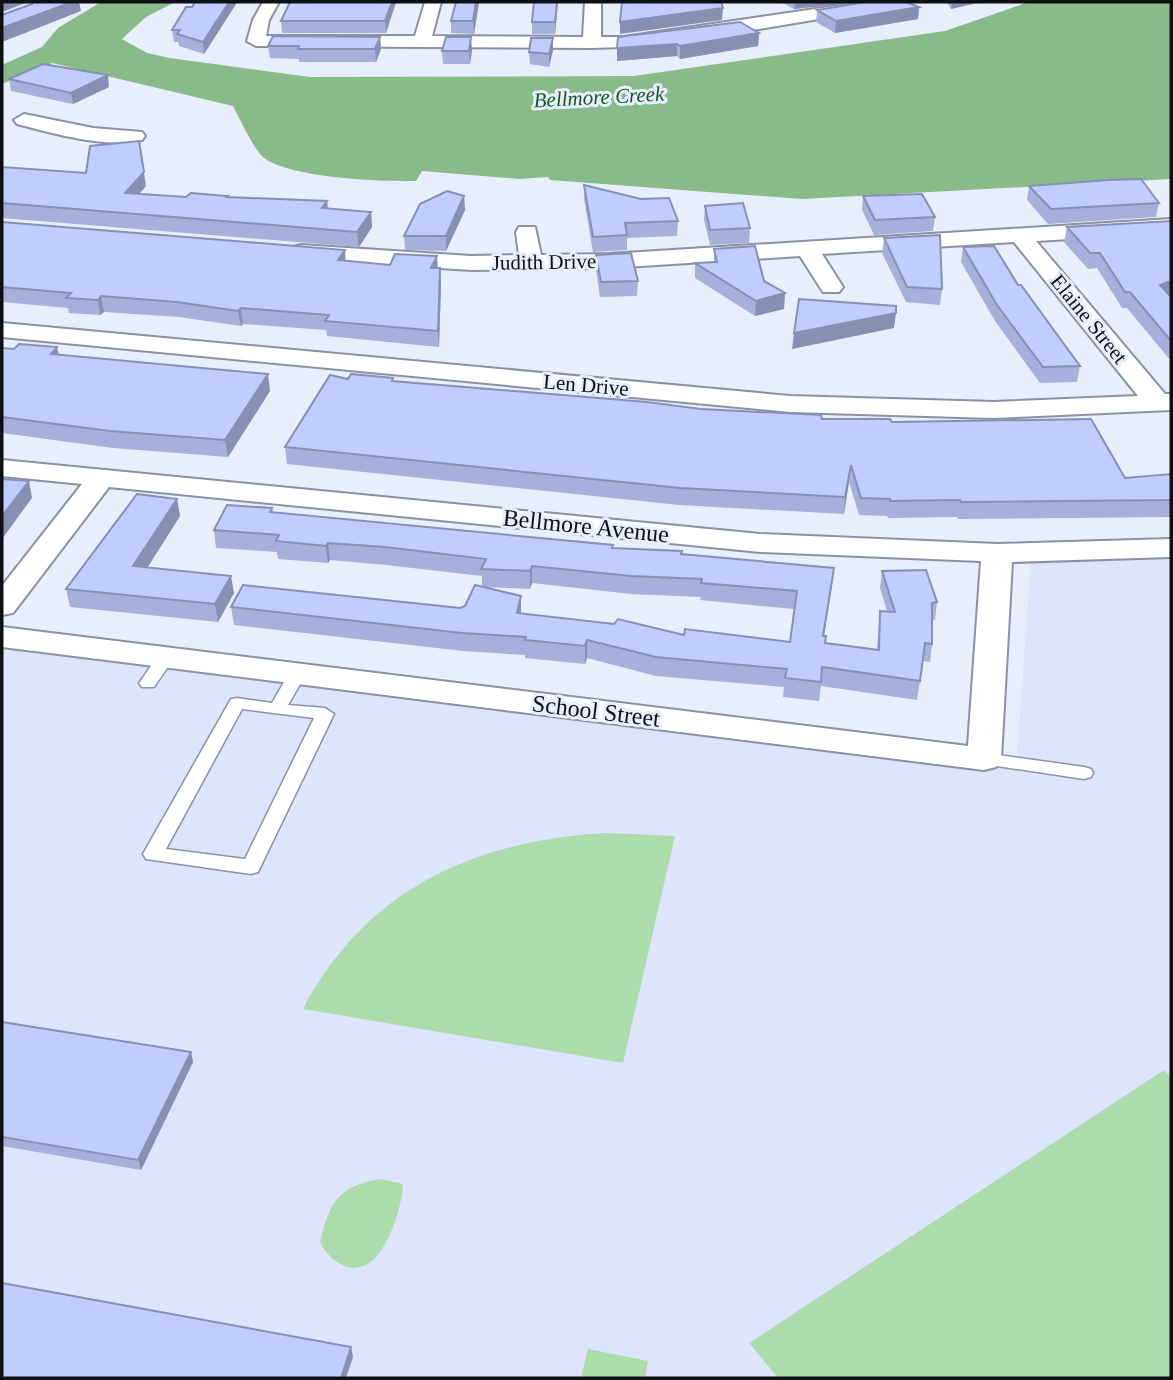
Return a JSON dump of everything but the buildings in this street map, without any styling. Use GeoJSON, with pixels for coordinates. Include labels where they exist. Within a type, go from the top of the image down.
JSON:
{"type":"FeatureCollection","features":[{"type":"Feature","properties":{"kind":"street"},"geometry":{"type":"LineString","coordinates":[[271,2],[261,20],[256,41],[593,43],[669,38],[891,2]]}},
{"type":"Feature","properties":{"kind":"street"},"geometry":{"type":"LineString","coordinates":[[422,42],[433,2]]}},
{"type":"Feature","properties":{"kind":"street"},"geometry":{"type":"LineString","coordinates":[[593,2],[593,43]]}},
{"type":"Feature","properties":{"kind":"street"},"geometry":{"type":"LineString","coordinates":[[755,2],[759,24]]}},
{"type":"Feature","properties":{"kind":"street"},"geometry":{"type":"LineString","coordinates":[[2,130],[52,108]]}},
{"type":"Feature","properties":{"kind":"street"},"geometry":{"type":"LineString","coordinates":[[24,120],[93,134],[135,136]]}},
{"type":"Feature","properties":{"kind":"street","name":"Judith Drive"},"geometry":{"type":"LineString","coordinates":[[279,250],[404,260],[609,261],[1171,226]]}},
{"type":"Feature","properties":{"kind":"street"},"geometry":{"type":"LineString","coordinates":[[527,232],[531,262]]}},
{"type":"Feature","properties":{"kind":"street","name":"Elaine Street"},"geometry":{"type":"LineString","coordinates":[[1020,236],[1165,402]]}},
{"type":"Feature","properties":{"kind":"street"},"geometry":{"type":"LineString","coordinates":[[807,249],[831,287]]}},
{"type":"Feature","properties":{"kind":"street","name":"Len Drive"},"geometry":{"type":"LineString","coordinates":[[2,330],[790,404],[994,410],[1165,402]]}},
{"type":"Feature","properties":{"kind":"street","name":"Bellmore Avenue"},"geometry":{"type":"LineString","coordinates":[[2,468],[101,480],[760,543],[997,552],[1171,548]]}},
{"type":"Feature","properties":{"kind":"street"},"geometry":{"type":"LineString","coordinates":[[2,606],[101,480]]}},
{"type":"Feature","properties":{"kind":"street"},"geometry":{"type":"LineString","coordinates":[[984,759],[997,552]]}},
{"type":"Feature","properties":{"kind":"street","name":"School Street"},"geometry":{"type":"LineString","coordinates":[[2,637],[157,670],[297,674],[984,759]]}},
{"type":"Feature","properties":{"kind":"lane"},"geometry":{"type":"LineString","coordinates":[[277,709],[297,674]]}},
{"type":"Feature","properties":{"kind":"lane"},"geometry":{"type":"LineString","coordinates":[[237,704],[277,709],[326,714],[251,867],[153,854],[237,704]]}},
{"type":"Feature","properties":{"kind":"lane"},"geometry":{"type":"LineString","coordinates":[[984,759],[1084,773]]}},
{"type":"Feature","properties":{"kind":"shaded area"},"geometry":{"type":"Polygon","coordinates":[[[1171,558],[1171,1378],[2,1378],[2,646],[786,745],[1016,768],[1031,561],[1171,558]]]}},
{"type":"Feature","properties":{"kind":"shaded area"},"geometry":{"type":"Polygon","coordinates":[[[607,833],[675,836],[623,1063],[303,1009],[329,967],[359,932],[392,902],[429,879],[469,860],[513,847],[559,838],[607,833]]]}},
{"type":"Feature","properties":{"kind":"shaded area"},"geometry":{"type":"Polygon","coordinates":[[[1164,1070],[1171,1077],[1171,1378],[778,1378],[749,1343],[1164,1070]]]}},
{"type":"Feature","properties":{"kind":"shaded area"},"geometry":{"type":"Polygon","coordinates":[[[381,1179],[403,1184],[399,1210],[389,1237],[380,1252],[364,1266],[356,1268],[339,1264],[320,1242],[327,1217],[338,1198],[346,1191],[381,1179]]]}},
{"type":"Feature","properties":{"kind":"shaded area"},"geometry":{"type":"Polygon","coordinates":[[[588,1349],[648,1361],[645,1378],[581,1378],[588,1349]]]}},
{"type":"Feature","properties":{"kind":"water","name":"Bellmore Creek"},"geometry":{"type":"Polygon","coordinates":[[[101,2],[175,2],[146,17],[122,39],[147,53],[310,77],[634,76],[945,31],[1029,2],[1171,2],[1171,179],[802,199],[550,180],[548,177],[519,179],[422,171],[416,181],[401,181],[314,174],[275,164],[263,157],[233,106],[52,63],[2,84],[2,65],[42,47],[58,28],[101,2]]]}}]}
